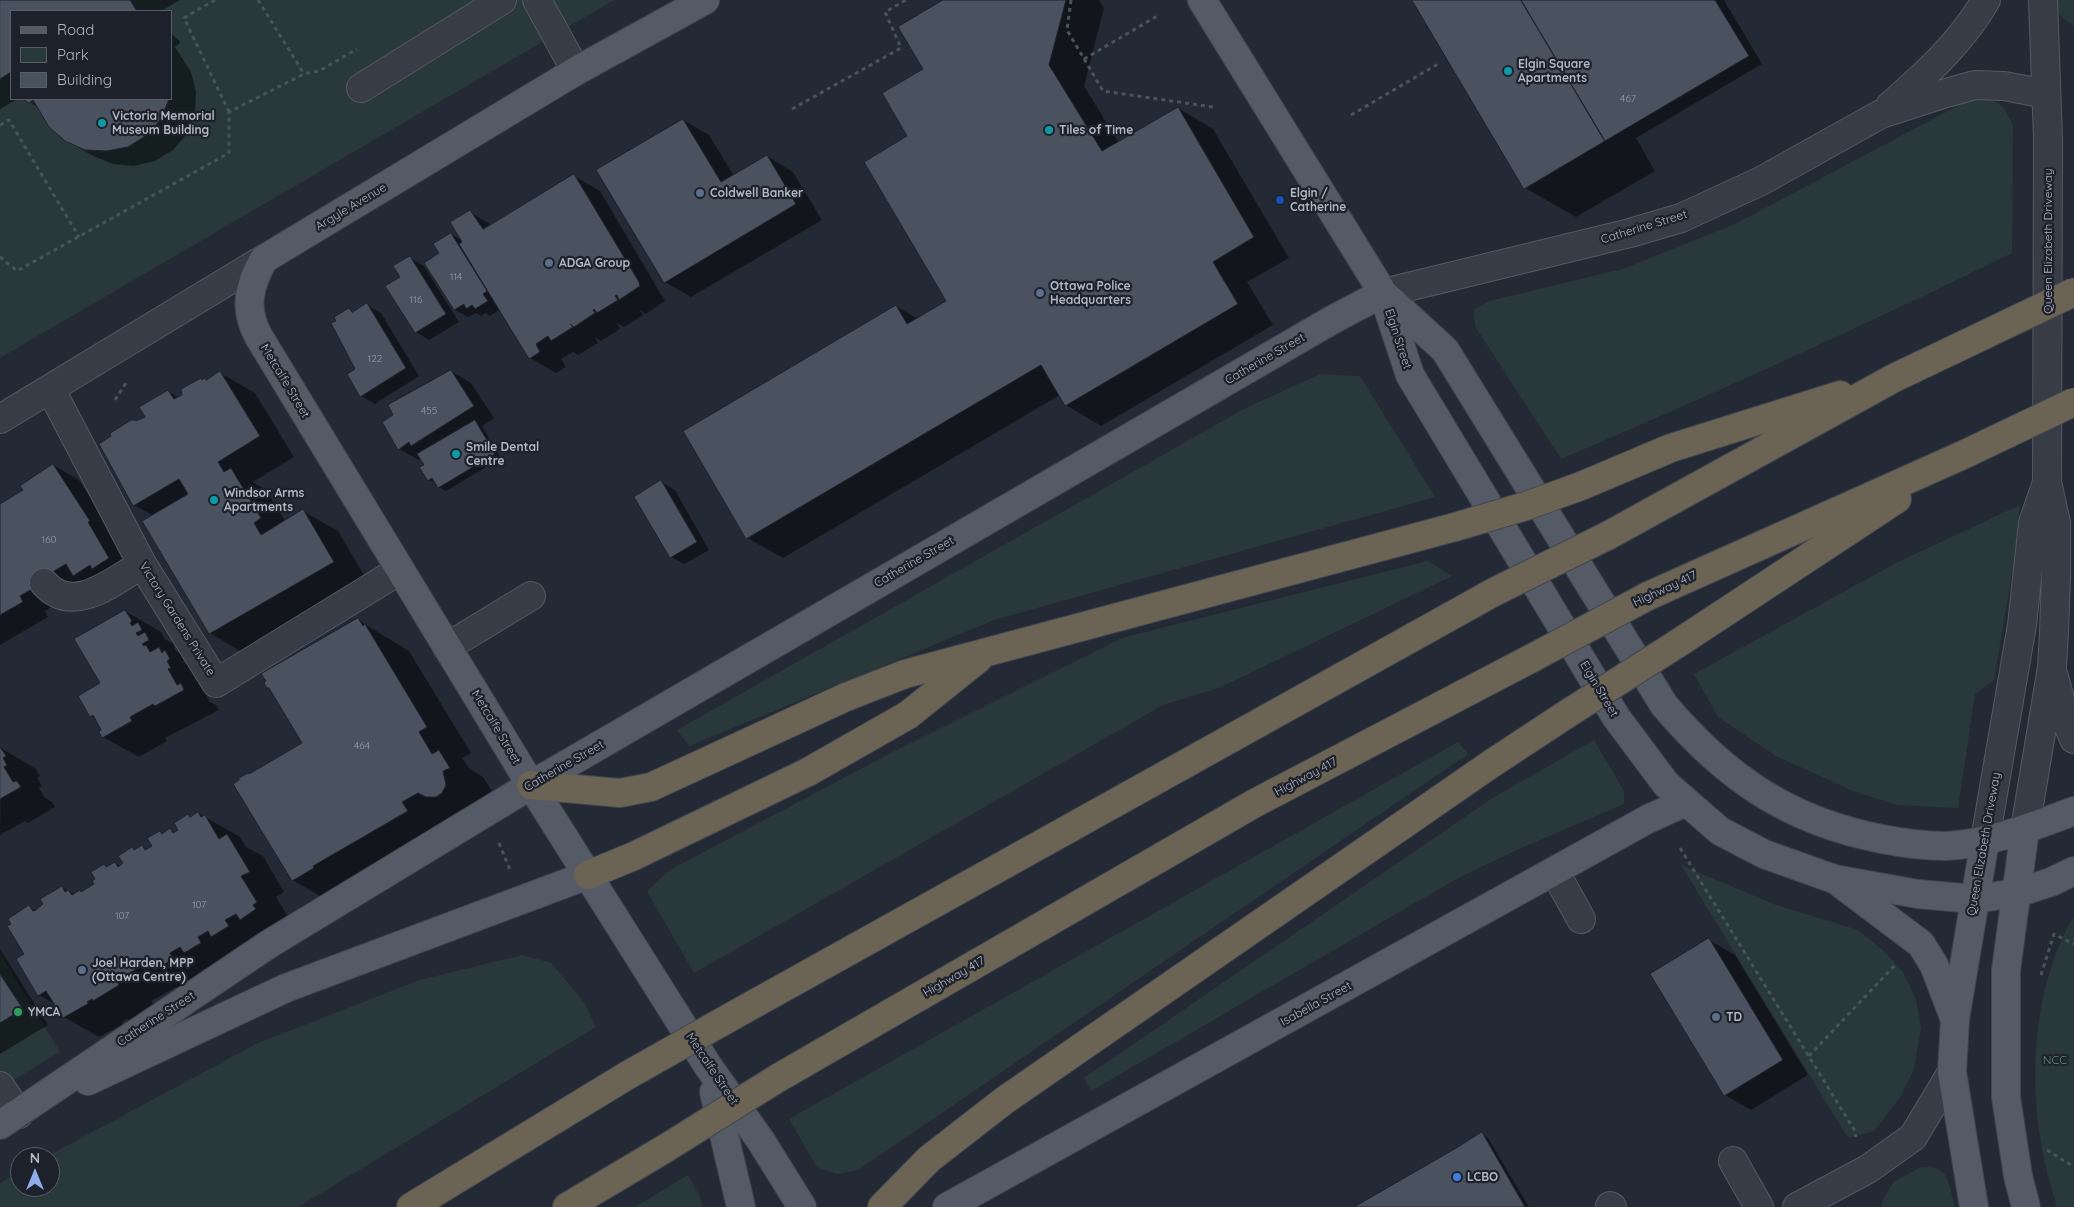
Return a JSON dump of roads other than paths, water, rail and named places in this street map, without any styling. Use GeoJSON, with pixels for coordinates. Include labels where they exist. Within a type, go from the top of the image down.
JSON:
{"type":"FeatureCollection","features":[{"type":"Feature","properties":{"kind":"highway"},"geometry":{"type":"LineString","coordinates":[[411,1207],[628,1075],[1494,592],[1609,535],[1894,378],[2074,292]]}},
{"type":"Feature","properties":{"kind":"highway"},"geometry":{"type":"LineString","coordinates":[[531,785],[620,792],[651,787],[846,697],[913,672],[983,655],[1526,506],[1581,486],[1671,448],[1894,378]]}},
{"type":"Feature","properties":{"kind":"highway","name":"Highway 417"},"geometry":{"type":"LineString","coordinates":[[568,1207],[778,1078],[1255,803],[1648,596],[1965,454],[2074,402]]}},
{"type":"Feature","properties":{"kind":"highway"},"geometry":{"type":"LineString","coordinates":[[882,1207],[929,1159],[1005,1100],[1467,781],[1965,454]]}},
{"type":"Feature","properties":{"kind":"highway"},"geometry":{"type":"LineString","coordinates":[[588,874],[634,856],[808,772],[908,715],[983,655]]}},
{"type":"Feature","properties":{"kind":"main road","name":"Argyle Avenue"},"geometry":{"type":"LineString","coordinates":[[264,259],[576,71],[705,0]]}},
{"type":"Feature","properties":{"kind":"main road","name":"Elgin Street"},"geometry":{"type":"LineString","coordinates":[[1202,0],[1383,293],[1410,375],[1616,717],[1666,784],[1720,831],[1755,850],[1834,879],[1918,894],[1974,899],[2016,893],[2051,882],[2074,870]]}},
{"type":"Feature","properties":{"kind":"main road","name":"Metcalfe Street"},"geometry":{"type":"LineString","coordinates":[[264,259],[251,285],[249,297],[251,324],[531,785],[708,1066],[761,1142],[802,1207]]}},
{"type":"Feature","properties":{"kind":"main road","name":"Elgin Street"},"geometry":{"type":"LineString","coordinates":[[1383,293],[1445,350],[1659,697],[1691,738],[1729,771],[1763,794],[1822,824],[1857,834],[1899,842],[1947,846],[1985,840],[2025,829],[2074,811]]}},
{"type":"Feature","properties":{"kind":"main road","name":"Catherine Street"},"geometry":{"type":"LineString","coordinates":[[9,1119],[269,944],[531,785],[1332,320],[1383,293]]}},
{"type":"Feature","properties":{"kind":"main road","name":"Isabella Street"},"geometry":{"type":"LineString","coordinates":[[956,1205],[1654,816],[1686,802]]}},
{"type":"Feature","properties":{"kind":"main road","name":"Queen Elizabeth Driveway"},"geometry":{"type":"LineString","coordinates":[[2025,829],[2006,970],[2006,1097],[2018,1176],[2026,1207]]}},
{"type":"Feature","properties":{"kind":"main road","name":"Queen Elizabeth Driveway"},"geometry":{"type":"LineString","coordinates":[[1974,1207],[1952,1072],[1955,1018],[1985,840]]}},
{"type":"Feature","properties":{"kind":"main road"},"geometry":{"type":"LineString","coordinates":[[9,1119],[286,988],[588,874]]}},
{"type":"Feature","properties":{"kind":"main road"},"geometry":{"type":"LineString","coordinates":[[1834,879],[1921,944],[1934,965],[1955,1018]]}},
{"type":"Feature","properties":{"kind":"main road"},"geometry":{"type":"LineString","coordinates":[[708,1066],[741,1207]]}},
{"type":"Feature","properties":{"kind":"street"},"geometry":{"type":"LineString","coordinates":[[361,88],[502,0]]}},
{"type":"Feature","properties":{"kind":"street"},"geometry":{"type":"LineString","coordinates":[[536,0],[576,71]]}},
{"type":"Feature","properties":{"kind":"street"},"geometry":{"type":"LineString","coordinates":[[1881,114],[1944,57],[1986,0]]}},
{"type":"Feature","properties":{"kind":"street","name":"Queen Elizabeth Driveway"},"geometry":{"type":"LineString","coordinates":[[2025,829],[2052,667],[2056,577],[2056,523],[2047,482],[2048,139],[2043,0]]}},
{"type":"Feature","properties":{"kind":"street"},"geometry":{"type":"LineString","coordinates":[[1881,114],[1975,85],[2004,86],[2046,94]]}},
{"type":"Feature","properties":{"kind":"street","name":"Catherine Street"},"geometry":{"type":"LineString","coordinates":[[1383,293],[1630,233],[1681,218],[1762,181],[1881,114]]}},
{"type":"Feature","properties":{"kind":"street","name":"Argyle Avenue"},"geometry":{"type":"LineString","coordinates":[[0,419],[264,259]]}},
{"type":"Feature","properties":{"kind":"street","name":"Victory Gardens Private"},"geometry":{"type":"LineString","coordinates":[[50,390],[142,564],[216,683],[400,570]]}},
{"type":"Feature","properties":{"kind":"street","name":"Queen Elizabeth Driveway"},"geometry":{"type":"LineString","coordinates":[[1985,840],[2022,625],[2033,523],[2047,482]]}},
{"type":"Feature","properties":{"kind":"street"},"geometry":{"type":"LineString","coordinates":[[44,583],[50,590],[61,596],[82,597],[142,564]]}},
{"type":"Feature","properties":{"kind":"street"},"geometry":{"type":"LineString","coordinates":[[447,647],[531,596]]}},
{"type":"Feature","properties":{"kind":"street"},"geometry":{"type":"LineString","coordinates":[[2052,667],[2065,718],[2074,739]]}},
{"type":"Feature","properties":{"kind":"street"},"geometry":{"type":"LineString","coordinates":[[1555,872],[1581,919]]}},
{"type":"Feature","properties":{"kind":"street"},"geometry":{"type":"LineString","coordinates":[[1796,1207],[1868,1169],[1913,1137],[1952,1072]]}},
{"type":"Feature","properties":{"kind":"street"},"geometry":{"type":"LineString","coordinates":[[0,1086],[9,1119]]}},
{"type":"Feature","properties":{"kind":"street"},"geometry":{"type":"LineString","coordinates":[[1733,1161],[1759,1207]]}},
{"type":"Feature","properties":{"kind":"place","name":"Elgin Square Apartments"},"geometry":{"type":"Point","coordinates":[1508,71]}},
{"type":"Feature","properties":{"kind":"place","name":"Victoria Memorial Museum Building"},"geometry":{"type":"Point","coordinates":[102,123]}},
{"type":"Feature","properties":{"kind":"place","name":"Tiles of Time"},"geometry":{"type":"Point","coordinates":[1049,130]}},
{"type":"Feature","properties":{"kind":"place","name":"Coldwell Banker"},"geometry":{"type":"Point","coordinates":[700,193]}},
{"type":"Feature","properties":{"kind":"place","name":"Elgin / Catherine"},"geometry":{"type":"Point","coordinates":[1280,200]}},
{"type":"Feature","properties":{"kind":"place","name":"ADGA Group"},"geometry":{"type":"Point","coordinates":[549,263]}},
{"type":"Feature","properties":{"kind":"place","name":"Ottawa Police Headquarters"},"geometry":{"type":"Point","coordinates":[1040,293]}},
{"type":"Feature","properties":{"kind":"place","name":"Smile Dental Centre"},"geometry":{"type":"Point","coordinates":[456,454]}},
{"type":"Feature","properties":{"kind":"place","name":"Windsor Arms Apartments"},"geometry":{"type":"Point","coordinates":[214,500]}},
{"type":"Feature","properties":{"kind":"place","name":"Joel Harden, MPP (Ottawa Centre)"},"geometry":{"type":"Point","coordinates":[82,970]}},
{"type":"Feature","properties":{"kind":"place","name":"YMCA"},"geometry":{"type":"Point","coordinates":[18,1012]}},
{"type":"Feature","properties":{"kind":"place","name":"TD"},"geometry":{"type":"Point","coordinates":[1716,1017]}},
{"type":"Feature","properties":{"kind":"place","name":"LCBO"},"geometry":{"type":"Point","coordinates":[1457,1177]}},
{"type":"Feature","properties":{"kind":"park label","name":"NCC"},"geometry":{"type":"Point","coordinates":[2055,1060]}}]}
